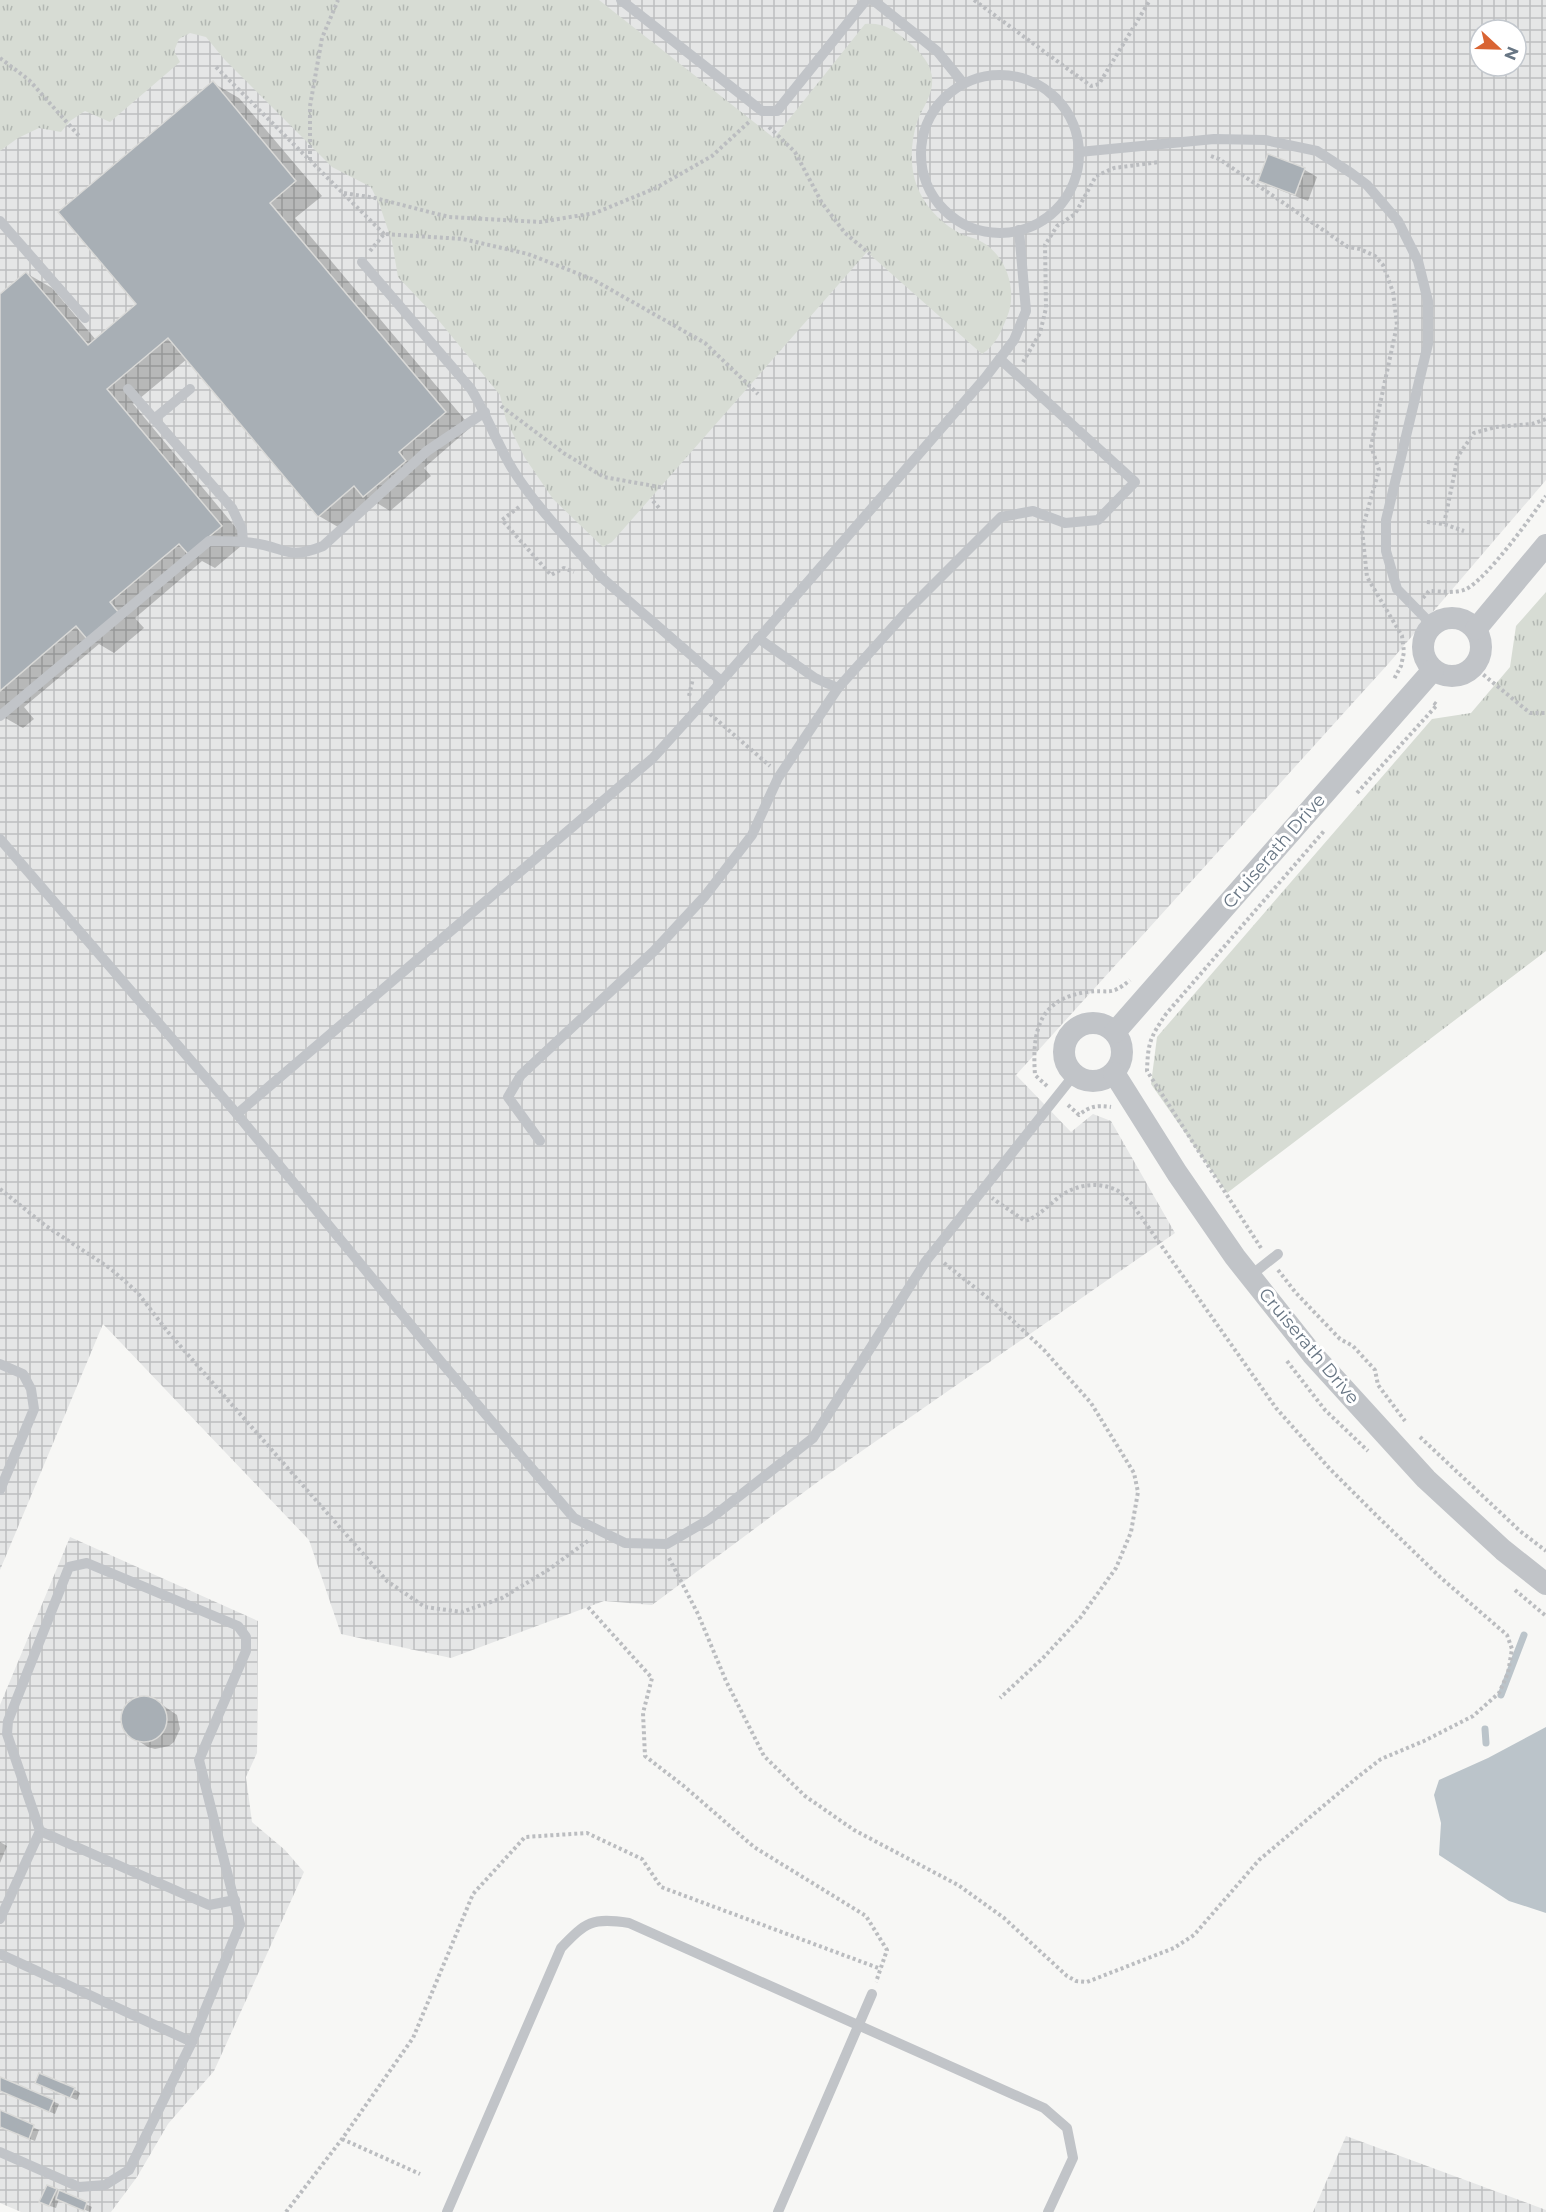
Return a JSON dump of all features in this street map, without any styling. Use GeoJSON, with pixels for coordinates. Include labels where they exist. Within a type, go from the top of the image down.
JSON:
{"type":"FeatureCollection","features":[{"type":"Feature","properties":{"kind":"street"},"geometry":{"type":"LineString","coordinates":[[1476,629],[1546,545]]}},
{"type":"Feature","properties":{"kind":"street"},"geometry":{"type":"LineString","coordinates":[[1459,618],[1476,629],[1482,644],[1474,667],[1458,676],[1450,676],[1433,670],[1427,662],[1423,643],[1432,625],[1441,620],[1459,618]]}},
{"type":"Feature","properties":{"kind":"street","name":"Cruiserath Drive"},"geometry":{"type":"LineString","coordinates":[[1114,1032],[1433,670]]}},
{"type":"Feature","properties":{"kind":"street"},"geometry":{"type":"LineString","coordinates":[[1088,1022],[1107,1026],[1114,1032],[1120,1040],[1122,1057],[1114,1073],[1107,1078],[1090,1082],[1074,1075],[1064,1059],[1063,1049],[1071,1031],[1088,1022]]}},
{"type":"Feature","properties":{"kind":"street","name":"Cruiserath Drive"},"geometry":{"type":"LineString","coordinates":[[1114,1073],[1177,1173],[1250,1276],[1312,1354],[1426,1479],[1503,1550],[1546,1584]]}},
{"type":"Feature","properties":{"kind":"lane"},"geometry":{"type":"LineString","coordinates":[[621,0],[762,111],[777,111],[866,0]]}},
{"type":"Feature","properties":{"kind":"lane"},"geometry":{"type":"LineString","coordinates":[[873,0],[938,52],[963,83]]}},
{"type":"Feature","properties":{"kind":"lane"},"geometry":{"type":"LineString","coordinates":[[988,75],[1015,75],[1040,85],[1060,102],[1074,125],[1079,152],[1077,174],[1068,194],[1054,212],[1036,225],[1019,230],[989,233],[965,226],[945,212],[930,192],[921,168],[923,135],[928,119],[942,98],[963,83],[988,75]]}},
{"type":"Feature","properties":{"kind":"lane"},"geometry":{"type":"LineString","coordinates":[[1079,152],[1214,139],[1265,140],[1317,151],[1352,172],[1367,185],[1398,221],[1418,261],[1428,301],[1428,344],[1386,520],[1386,551],[1397,589],[1432,625]]}},
{"type":"Feature","properties":{"kind":"lane"},"geometry":{"type":"LineString","coordinates":[[0,221],[85,318]]}},
{"type":"Feature","properties":{"kind":"lane"},"geometry":{"type":"LineString","coordinates":[[237,1114],[653,758],[1000,359],[1014,340],[1026,311],[1019,230]]}},
{"type":"Feature","properties":{"kind":"lane"},"geometry":{"type":"LineString","coordinates":[[362,262],[471,388],[485,412],[493,435],[514,472],[532,497],[601,578],[720,680]]}},
{"type":"Feature","properties":{"kind":"lane"},"geometry":{"type":"LineString","coordinates":[[540,1142],[508,1097],[521,1075],[654,951],[705,896],[752,835],[780,775],[838,688],[907,611],[1001,517],[1033,511],[1065,523],[1098,520],[1134,482],[1000,359]]}},
{"type":"Feature","properties":{"kind":"lane"},"geometry":{"type":"LineString","coordinates":[[128,389],[231,507],[242,529],[243,542]]}},
{"type":"Feature","properties":{"kind":"lane"},"geometry":{"type":"LineString","coordinates":[[154,419],[190,389]]}},
{"type":"Feature","properties":{"kind":"lane"},"geometry":{"type":"LineString","coordinates":[[0,716],[209,541],[255,543],[292,554],[308,552],[323,546],[427,451],[485,412]]}},
{"type":"Feature","properties":{"kind":"lane"},"geometry":{"type":"LineString","coordinates":[[758,638],[815,678],[838,688]]}},
{"type":"Feature","properties":{"kind":"lane"},"geometry":{"type":"LineString","coordinates":[[0,839],[237,1114],[442,1363],[574,1518],[625,1543],[667,1544],[710,1519],[813,1438],[932,1254],[1074,1075]]}},
{"type":"Feature","properties":{"kind":"lane"},"geometry":{"type":"LineString","coordinates":[[1250,1276],[1278,1254]]}},
{"type":"Feature","properties":{"kind":"lane"},"geometry":{"type":"LineString","coordinates":[[0,1364],[23,1374],[31,1389],[34,1409],[0,1490]]}},
{"type":"Feature","properties":{"kind":"lane"},"geometry":{"type":"LineString","coordinates":[[0,1919],[40,1831],[7,1734],[8,1721],[69,1567],[87,1563],[238,1626],[246,1637],[246,1652],[199,1760],[240,1924],[192,2042],[129,2170],[105,2185],[79,2187],[0,2152]]}},
{"type":"Feature","properties":{"kind":"lane"},"geometry":{"type":"LineString","coordinates":[[40,1831],[209,1905],[235,1900]]}},
{"type":"Feature","properties":{"kind":"lane"},"geometry":{"type":"LineString","coordinates":[[447,2212],[561,1948],[580,1927],[605,1919],[629,1923],[1044,2108],[1067,2128],[1073,2158],[1048,2212]]}},
{"type":"Feature","properties":{"kind":"lane"},"geometry":{"type":"LineString","coordinates":[[0,1954],[192,2042]]}},
{"type":"Feature","properties":{"kind":"lane"},"geometry":{"type":"LineString","coordinates":[[778,2212],[872,1994]]}},
{"type":"Feature","properties":{"kind":"path"},"geometry":{"type":"LineString","coordinates":[[309,161],[310,106],[322,38],[338,0]]}},
{"type":"Feature","properties":{"kind":"path"},"geometry":{"type":"LineString","coordinates":[[974,0],[1091,86],[1099,84],[1150,0]]}},
{"type":"Feature","properties":{"kind":"path"},"geometry":{"type":"LineString","coordinates":[[0,58],[29,80],[80,137]]}},
{"type":"Feature","properties":{"kind":"path"},"geometry":{"type":"LineString","coordinates":[[216,67],[384,234],[463,239],[528,254],[592,279],[705,343],[758,394]]}},
{"type":"Feature","properties":{"kind":"path"},"geometry":{"type":"LineString","coordinates":[[344,193],[375,198],[449,217],[540,222],[595,213],[656,188],[711,156],[762,111]]}},
{"type":"Feature","properties":{"kind":"path"},"geometry":{"type":"LineString","coordinates":[[1268,192],[1348,247],[1360,249],[1375,256],[1383,265],[1393,292],[1397,325],[1371,446],[1379,470],[1362,530],[1367,577],[1402,636],[1404,652],[1401,666],[1392,681]]}},
{"type":"Feature","properties":{"kind":"path"},"geometry":{"type":"LineString","coordinates":[[362,262],[384,234]]}},
{"type":"Feature","properties":{"kind":"path"},"geometry":{"type":"LineString","coordinates":[[501,406],[565,454],[604,477],[665,488]]}},
{"type":"Feature","properties":{"kind":"path"},"geometry":{"type":"LineString","coordinates":[[1443,524],[1458,456],[1474,433],[1496,427],[1532,424],[1546,419]]}},
{"type":"Feature","properties":{"kind":"path"},"geometry":{"type":"LineString","coordinates":[[1429,591],[1464,590],[1475,584],[1546,496]]}},
{"type":"Feature","properties":{"kind":"path"},"geometry":{"type":"LineString","coordinates":[[653,501],[660,509]]}},
{"type":"Feature","properties":{"kind":"path"},"geometry":{"type":"LineString","coordinates":[[1427,522],[1443,524],[1464,531]]}},
{"type":"Feature","properties":{"kind":"path"},"geometry":{"type":"LineString","coordinates":[[1474,667],[1530,713],[1546,712]]}},
{"type":"Feature","properties":{"kind":"path"},"geometry":{"type":"LineString","coordinates":[[1350,801],[1437,705]]}},
{"type":"Feature","properties":{"kind":"path"},"geometry":{"type":"LineString","coordinates":[[713,718],[780,775]]}},
{"type":"Feature","properties":{"kind":"path"},"geometry":{"type":"LineString","coordinates":[[1259,1246],[1147,1071],[1149,1044],[1150,1038],[1166,1014],[1328,827]]}},
{"type":"Feature","properties":{"kind":"path"},"geometry":{"type":"LineString","coordinates":[[1035,1075],[1033,1048],[1035,1037],[1038,1025],[1050,1008],[1068,995],[1118,990],[1131,978]]}},
{"type":"Feature","properties":{"kind":"path"},"geometry":{"type":"LineString","coordinates":[[662,1544],[698,1614],[726,1681],[764,1756],[805,1796],[854,1830],[948,1880],[995,1912],[1067,1976],[1076,1981],[1088,1982],[1174,1948],[1194,1935],[1258,1860],[1359,1776],[1381,1759],[1424,1741],[1473,1716],[1499,1693],[1508,1673],[1512,1649],[1507,1635],[1440,1577],[1377,1516],[1330,1469],[1276,1408],[1132,1204],[1116,1189],[1093,1185],[1073,1188],[1053,1201],[1037,1217],[1025,1221],[982,1191]]}},
{"type":"Feature","properties":{"kind":"path"},"geometry":{"type":"LineString","coordinates":[[0,1189],[46,1226],[111,1269],[136,1292],[168,1332],[387,1581],[426,1607],[462,1612],[502,1598],[548,1570],[601,1531]]}},
{"type":"Feature","properties":{"kind":"path"},"geometry":{"type":"LineString","coordinates":[[932,1254],[993,1302],[1044,1350],[1091,1403],[1134,1473],[1138,1492],[1131,1532],[1116,1568],[1080,1618],[1043,1658],[1000,1698]]}},
{"type":"Feature","properties":{"kind":"path"},"geometry":{"type":"LineString","coordinates":[[1281,1274],[1340,1339],[1353,1346],[1375,1370],[1378,1385],[1410,1428]]}},
{"type":"Feature","properties":{"kind":"path"},"geometry":{"type":"LineString","coordinates":[[1418,1436],[1520,1532],[1546,1551]]}},
{"type":"Feature","properties":{"kind":"path"},"geometry":{"type":"LineString","coordinates":[[588,1607],[652,1678],[643,1713],[645,1756],[754,1847],[866,1916],[886,1950],[872,1994]]}},
{"type":"Feature","properties":{"kind":"path"},"geometry":{"type":"LineString","coordinates":[[342,2139],[420,2174]]}},
{"type":"Feature","properties":{"kind":"shaded area"},"geometry":{"type":"Polygon","coordinates":[[[0,0],[1546,0],[1546,480],[1389,663],[1016,1075],[1071,1132],[1093,1114],[1111,1121],[1175,1233],[823,1478],[652,1605],[604,1601],[451,1658],[341,1634],[309,1540],[103,1324],[0,1570],[0,0]]]}},
{"type":"Feature","properties":{"kind":"shaded area"},"geometry":{"type":"Polygon","coordinates":[[[70,1537],[258,1621],[257,1753],[246,1777],[252,1822],[285,1850],[304,1872],[214,2071],[168,2124],[137,2177],[111,2212],[21,2212],[0,2203],[0,1705],[70,1537]]]}},
{"type":"Feature","properties":{"kind":"shaded area"},"geometry":{"type":"Polygon","coordinates":[[[1546,1727],[1546,1913],[1509,1901],[1439,1855],[1441,1823],[1434,1795],[1439,1780],[1488,1758],[1546,1727]]]}},
{"type":"Feature","properties":{"kind":"shaded area"},"geometry":{"type":"Polygon","coordinates":[[[1346,2136],[1546,2210],[1546,2212],[1313,2212],[1346,2136]]]}},
{"type":"Feature","properties":{"kind":"green space"},"geometry":{"type":"Polygon","coordinates":[[[0,0],[599,0],[774,138],[865,24],[882,25],[913,46],[925,60],[932,74],[931,91],[917,122],[913,140],[912,167],[916,185],[927,205],[943,222],[961,234],[977,239],[991,248],[1004,265],[1011,286],[1010,307],[1005,323],[998,338],[982,354],[867,252],[612,542],[603,547],[553,499],[525,458],[506,420],[500,395],[435,316],[398,277],[392,242],[371,187],[332,167],[224,59],[206,37],[190,33],[179,39],[174,51],[180,62],[110,122],[85,111],[70,121],[61,132],[39,128],[18,138],[0,151],[0,0]]]}},
{"type":"Feature","properties":{"kind":"green space"},"geometry":{"type":"Polygon","coordinates":[[[1546,592],[1546,951],[1227,1193],[1151,1084],[1157,1037],[1432,719],[1471,713],[1510,667],[1516,626],[1546,592]]]}},
{"type":"Feature","properties":{"kind":"building"},"geometry":{"type":"Polygon","coordinates":[[[213,81],[296,181],[270,203],[446,412],[399,452],[406,461],[363,497],[354,486],[318,517],[168,338],[107,389],[222,526],[188,554],[179,544],[110,602],[119,613],[87,639],[76,626],[0,691],[0,294],[26,272],[88,345],[136,304],[58,212],[213,81]]]}},
{"type":"Feature","properties":{"kind":"building"},"geometry":{"type":"Polygon","coordinates":[[[1268,154],[1305,168],[1295,195],[1258,181],[1268,154]]]}},
{"type":"Feature","properties":{"kind":"building"},"geometry":{"type":"Polygon","coordinates":[[[144,1696],[153,1697],[160,1703],[166,1710],[166,1728],[160,1735],[153,1741],[144,1742],[135,1741],[128,1735],[122,1728],[121,1719],[122,1710],[128,1703],[135,1697],[144,1696]]]}},
{"type":"Feature","properties":{"kind":"building"},"geometry":{"type":"Polygon","coordinates":[[[39,2073],[75,2088],[70,2098],[35,2083],[39,2073]]]}},
{"type":"Feature","properties":{"kind":"building"},"geometry":{"type":"Polygon","coordinates":[[[0,2077],[54,2100],[49,2112],[0,2091],[0,2077]]]}},
{"type":"Feature","properties":{"kind":"building"},"geometry":{"type":"Polygon","coordinates":[[[0,2110],[34,2125],[29,2139],[0,2127],[0,2110]]]}},
{"type":"Feature","properties":{"kind":"building"},"geometry":{"type":"Polygon","coordinates":[[[47,2185],[57,2189],[49,2206],[39,2202],[47,2185]]]}},
{"type":"Feature","properties":{"kind":"building"},"geometry":{"type":"Polygon","coordinates":[[[59,2190],[87,2202],[84,2211],[56,2199],[59,2190]]]}},
{"type":"Feature","properties":{"kind":"waterway"},"geometry":{"type":"LineString","coordinates":[[1501,1695],[1524,1635]]}},
{"type":"Feature","properties":{"kind":"waterway"},"geometry":{"type":"LineString","coordinates":[[1485,1729],[1486,1743]]}}]}
